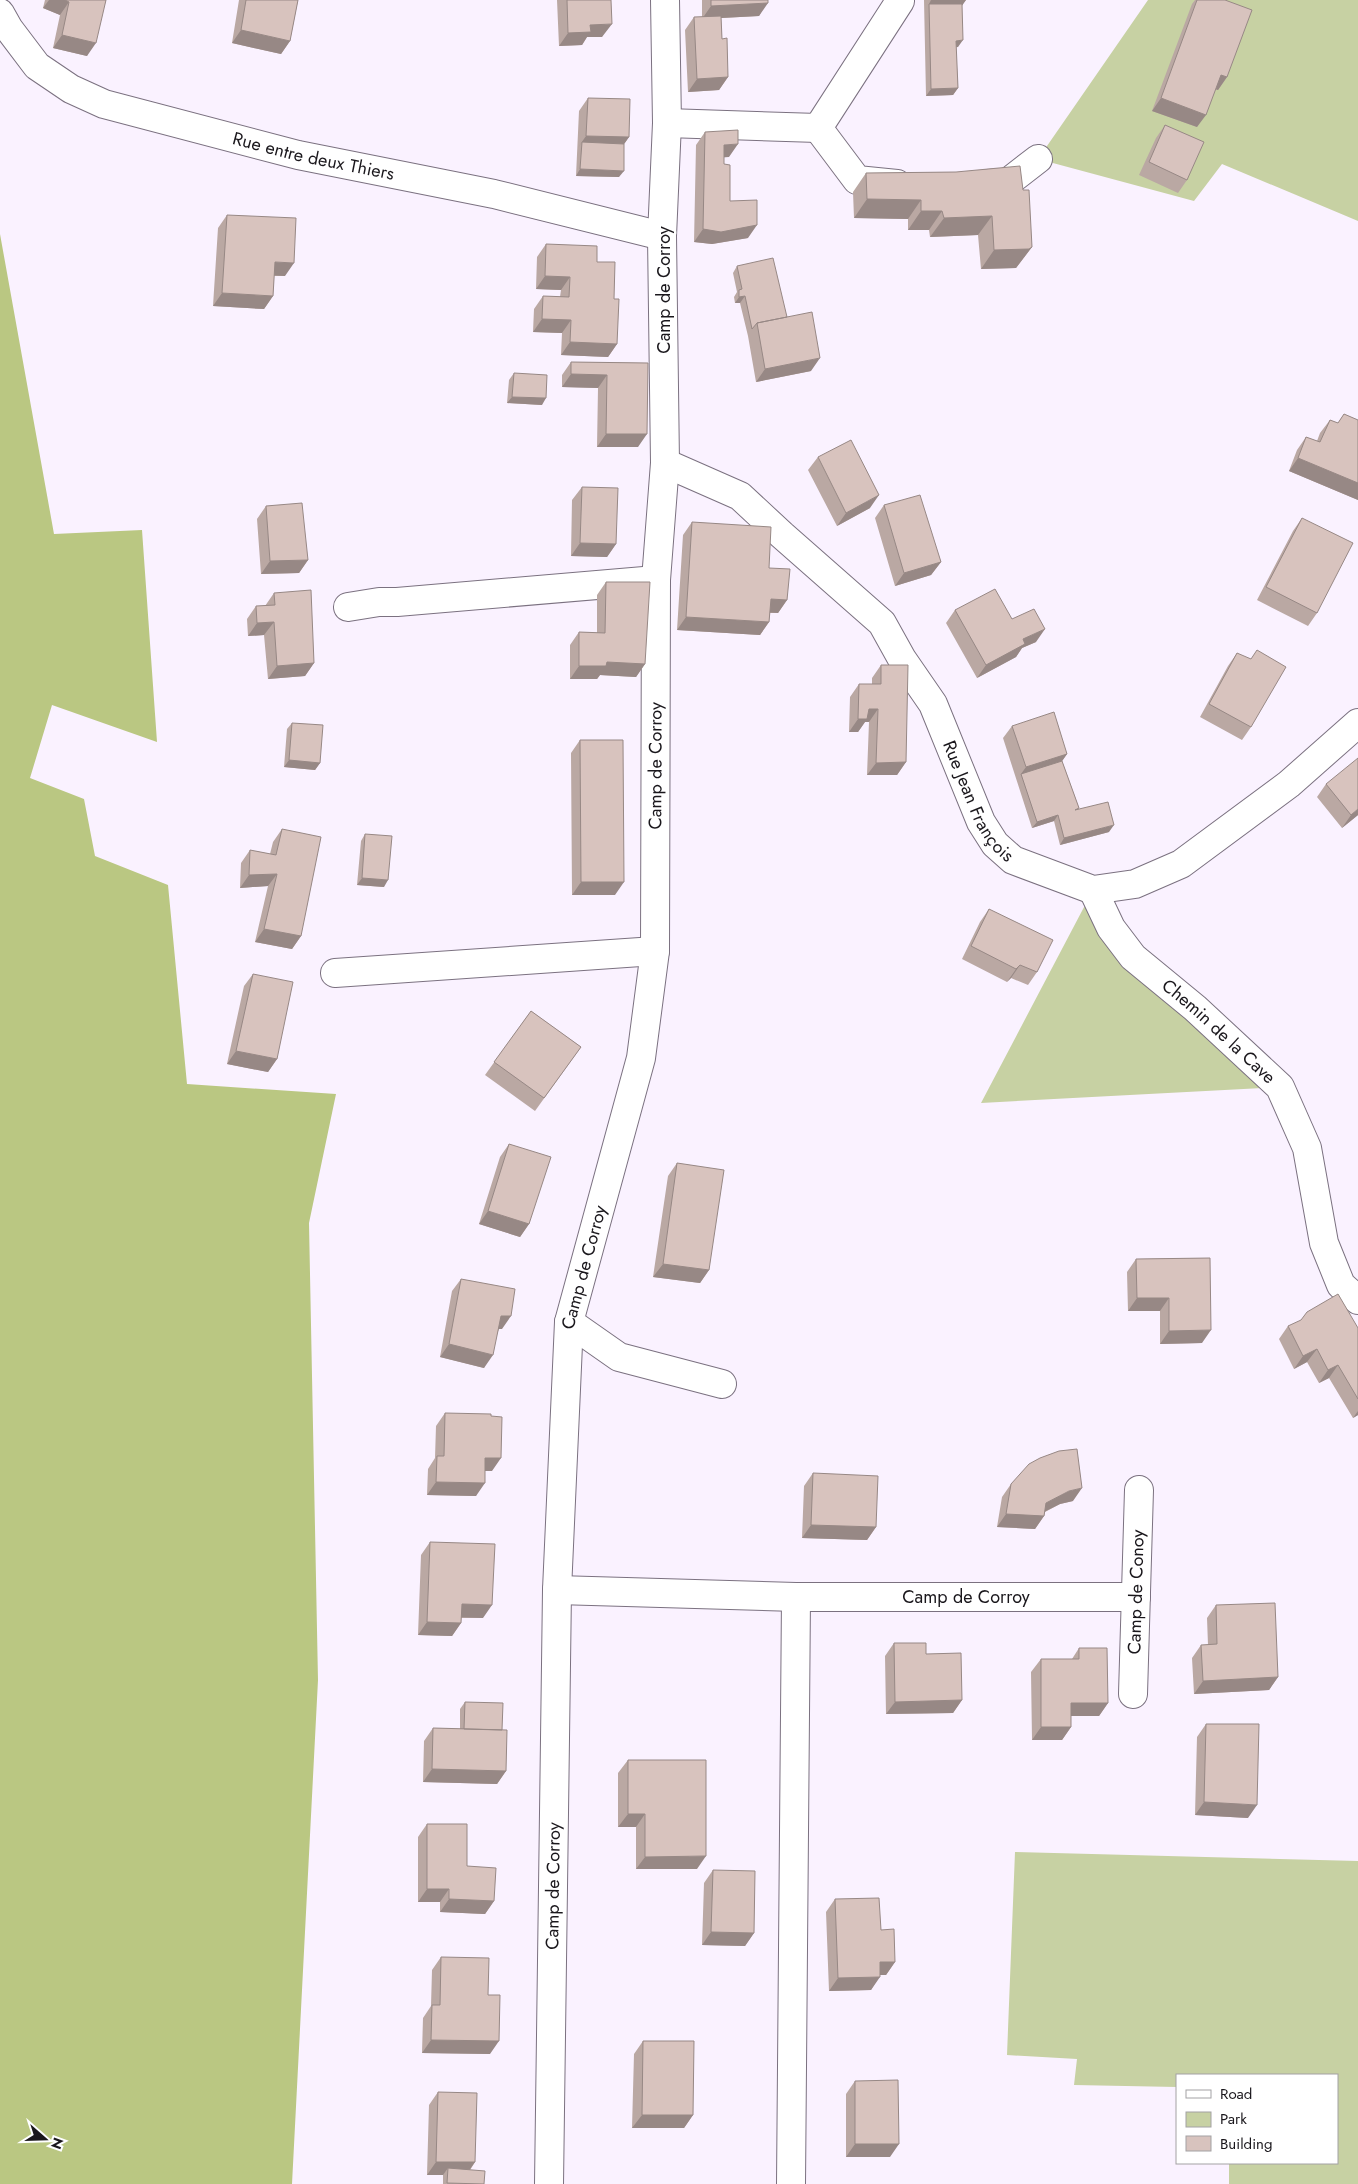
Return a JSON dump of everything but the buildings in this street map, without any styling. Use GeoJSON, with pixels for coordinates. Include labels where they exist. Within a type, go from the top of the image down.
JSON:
{"type":"FeatureCollection","features":[{"type":"Feature","properties":{"kind":"street","name":"Camp de Corroy"},"geometry":{"type":"LineString","coordinates":[[549,2184],[557,1590],[569,1322],[641,1058],[655,951],[656,580],[665,463],[662,236],[667,123],[665,0]]}},
{"type":"Feature","properties":{"kind":"street"},"geometry":{"type":"LineString","coordinates":[[818,128],[900,1]]}},
{"type":"Feature","properties":{"kind":"street","name":"Rue entre deux Thiers"},"geometry":{"type":"LineString","coordinates":[[0,13],[9,29],[37,66],[71,89],[104,104],[298,155],[494,194],[662,236]]}},
{"type":"Feature","properties":{"kind":"street"},"geometry":{"type":"LineString","coordinates":[[667,123],[818,128]]}},
{"type":"Feature","properties":{"kind":"street"},"geometry":{"type":"LineString","coordinates":[[818,128],[856,180],[926,185]]}},
{"type":"Feature","properties":{"kind":"street"},"geometry":{"type":"LineString","coordinates":[[964,184],[1007,183],[1038,159]]}},
{"type":"Feature","properties":{"kind":"street","name":"Rue Jean François"},"geometry":{"type":"LineString","coordinates":[[665,463],[740,496],[882,623],[902,659],[933,704],[981,822],[995,844],[1013,860],[1093,890],[1135,884],[1181,864],[1289,784],[1358,723]]}},
{"type":"Feature","properties":{"kind":"street"},"geometry":{"type":"LineString","coordinates":[[348,607],[379,602],[656,580]]}},
{"type":"Feature","properties":{"kind":"street","name":"Chemin de la Cave"},"geometry":{"type":"LineString","coordinates":[[1093,890],[1111,928],[1133,957],[1195,1008],[1280,1088],[1307,1148],[1324,1243],[1341,1284],[1358,1300]]}},
{"type":"Feature","properties":{"kind":"street"},"geometry":{"type":"LineString","coordinates":[[335,973],[655,951]]}},
{"type":"Feature","properties":{"kind":"street"},"geometry":{"type":"LineString","coordinates":[[569,1322],[619,1357],[722,1384]]}},
{"type":"Feature","properties":{"kind":"street","name":"Camp de Conoy"},"geometry":{"type":"LineString","coordinates":[[1133,1694],[1138,1490]]}},
{"type":"Feature","properties":{"kind":"street","name":"Camp de Corroy"},"geometry":{"type":"LineString","coordinates":[[557,1590],[796,1597],[1136,1597]]}},
{"type":"Feature","properties":{"kind":"street"},"geometry":{"type":"LineString","coordinates":[[791,2184],[796,1597]]}},
{"type":"Feature","properties":{"kind":"green space"},"geometry":{"type":"Polygon","coordinates":[[[1148,0],[1358,0],[1358,221],[1222,164],[1194,201],[1038,159],[1148,0]]]}},
{"type":"Feature","properties":{"kind":"green space"},"geometry":{"type":"Polygon","coordinates":[[[0,234],[54,534],[142,530],[157,742],[52,705],[30,778],[84,799],[95,856],[168,885],[187,1084],[336,1094],[309,1223],[318,1680],[292,2184],[0,2184],[0,234]]]}},
{"type":"Feature","properties":{"kind":"green space"},"geometry":{"type":"Polygon","coordinates":[[[1093,890],[1111,928],[1279,1087],[981,1103],[1093,890]]]}},
{"type":"Feature","properties":{"kind":"green space"},"geometry":{"type":"Polygon","coordinates":[[[1015,1852],[1358,1861],[1358,2184],[1229,2184],[1229,2164],[1338,2164],[1338,2074],[1176,2074],[1176,2087],[1074,2085],[1077,2059],[1007,2055],[1015,1852]]]}}]}
